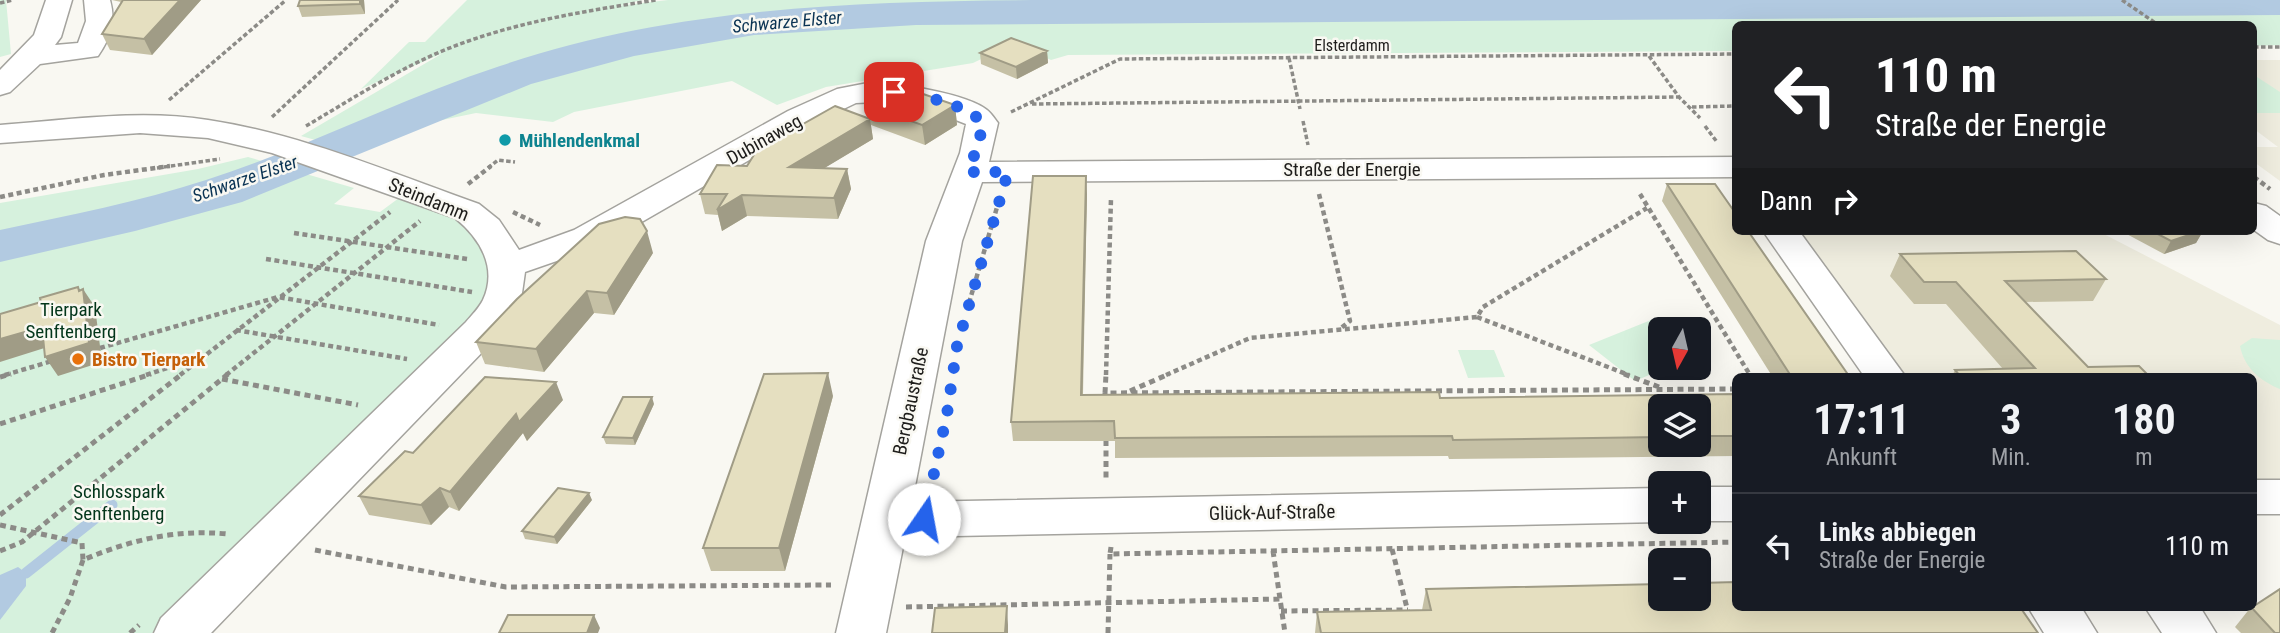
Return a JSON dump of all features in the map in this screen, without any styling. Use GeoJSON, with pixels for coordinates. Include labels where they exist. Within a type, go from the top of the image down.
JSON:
{"type":"FeatureCollection","features":[{"type":"Feature","properties":{"kind":"street"},"geometry":{"type":"LineString","coordinates":[[0,86],[32,56],[47,37],[59,0]]}},
{"type":"Feature","properties":{"kind":"street"},"geometry":{"type":"LineString","coordinates":[[32,56],[88,50],[100,30],[101,16],[97,0]]}},
{"type":"Feature","properties":{"kind":"street","name":"Dubinaweg"},"geometry":{"type":"LineString","coordinates":[[486,273],[587,238],[799,118],[848,95],[873,91],[915,95],[975,115],[982,122]]}},
{"type":"Feature","properties":{"kind":"street"},"geometry":{"type":"LineString","coordinates":[[969,172],[981,137],[982,122]]}},
{"type":"Feature","properties":{"kind":"street","name":"Steindamm"},"geometry":{"type":"LineString","coordinates":[[0,134],[140,124],[208,129],[281,141],[340,166],[467,211],[493,232],[486,273]]}},
{"type":"Feature","properties":{"kind":"street","name":"Straße der Energie"},"geometry":{"type":"LineString","coordinates":[[969,172],[1732,167]]}},
{"type":"Feature","properties":{"kind":"street","name":"Bergbaustraße"},"geometry":{"type":"LineString","coordinates":[[866,608],[944,241],[969,172]]}},
{"type":"Feature","properties":{"kind":"street"},"geometry":{"type":"LineString","coordinates":[[2257,215],[2280,233]]}},
{"type":"Feature","properties":{"kind":"street"},"geometry":{"type":"LineString","coordinates":[[1784,235],[1883,373]]}},
{"type":"Feature","properties":{"kind":"street"},"geometry":{"type":"LineString","coordinates":[[179,633],[253,538],[443,346],[480,331],[502,300],[486,273]]}},
{"type":"Feature","properties":{"kind":"street"},"geometry":{"type":"LineString","coordinates":[[2257,498],[2280,497]]}},
{"type":"Feature","properties":{"kind":"street"},"geometry":{"type":"LineString","coordinates":[[1711,504],[1732,504]]}},
{"type":"Feature","properties":{"kind":"street","name":"Glück-Auf-Straße"},"geometry":{"type":"LineString","coordinates":[[884,520],[1108,534],[1648,506]]}},
{"type":"Feature","properties":{"kind":"street"},"geometry":{"type":"LineString","coordinates":[[2056,611],[2072,633]]}},
{"type":"Feature","properties":{"kind":"street"},"geometry":{"type":"LineString","coordinates":[[2173,611],[2191,633]]}},
{"type":"Feature","properties":{"kind":"path"},"geometry":{"type":"LineString","coordinates":[[0,3],[13,0]]}},
{"type":"Feature","properties":{"kind":"path"},"geometry":{"type":"LineString","coordinates":[[140,124],[286,0]]}},
{"type":"Feature","properties":{"kind":"path"},"geometry":{"type":"LineString","coordinates":[[281,141],[265,124],[398,0]]}},
{"type":"Feature","properties":{"kind":"path"},"geometry":{"type":"LineString","coordinates":[[0,197],[104,175],[225,158],[281,141],[407,68],[450,48],[533,23],[656,0]]}},
{"type":"Feature","properties":{"kind":"path"},"geometry":{"type":"LineString","coordinates":[[2122,0],[2153,21]]}},
{"type":"Feature","properties":{"kind":"path"},"geometry":{"type":"LineString","coordinates":[[2257,47],[2280,47]]}},
{"type":"Feature","properties":{"kind":"path","name":"Elsterdamm"},"geometry":{"type":"LineString","coordinates":[[982,122],[1025,106],[1120,59],[1732,54]]}},
{"type":"Feature","properties":{"kind":"path"},"geometry":{"type":"LineString","coordinates":[[1649,55],[1679,97],[1699,118]]}},
{"type":"Feature","properties":{"kind":"path"},"geometry":{"type":"LineString","coordinates":[[1289,58],[1300,109]]}},
{"type":"Feature","properties":{"kind":"path"},"geometry":{"type":"LineString","coordinates":[[1025,106],[1041,103],[1679,97]]}},
{"type":"Feature","properties":{"kind":"path"},"geometry":{"type":"LineString","coordinates":[[1691,107],[1732,106]]}},
{"type":"Feature","properties":{"kind":"path"},"geometry":{"type":"LineString","coordinates":[[0,515],[352,241],[498,160],[515,162]]}},
{"type":"Feature","properties":{"kind":"path"},"geometry":{"type":"LineString","coordinates":[[1626,167],[1647,208],[1748,373]]}},
{"type":"Feature","properties":{"kind":"path"},"geometry":{"type":"LineString","coordinates":[[1313,169],[1350,321],[1339,329]]}},
{"type":"Feature","properties":{"kind":"path"},"geometry":{"type":"LineString","coordinates":[[1105,406],[1112,171]]}},
{"type":"Feature","properties":{"kind":"path"},"geometry":{"type":"LineString","coordinates":[[966,313],[1008,172]]}},
{"type":"Feature","properties":{"kind":"path"},"geometry":{"type":"LineString","coordinates":[[0,551],[22,542],[387,246],[431,197]]}},
{"type":"Feature","properties":{"kind":"path"},"geometry":{"type":"LineString","coordinates":[[1477,317],[1483,307],[1647,208]]}},
{"type":"Feature","properties":{"kind":"path"},"geometry":{"type":"LineString","coordinates":[[512,211],[536,224],[556,230],[568,230],[587,238]]}},
{"type":"Feature","properties":{"kind":"path"},"geometry":{"type":"LineString","coordinates":[[294,233],[387,246],[486,273]]}},
{"type":"Feature","properties":{"kind":"path"},"geometry":{"type":"LineString","coordinates":[[266,259],[354,272],[486,273]]}},
{"type":"Feature","properties":{"kind":"path"},"geometry":{"type":"LineString","coordinates":[[100,348],[278,297],[314,303],[443,346]]}},
{"type":"Feature","properties":{"kind":"path"},"geometry":{"type":"LineString","coordinates":[[1126,393],[1250,338],[1477,317],[1664,389]]}},
{"type":"Feature","properties":{"kind":"path"},"geometry":{"type":"LineString","coordinates":[[235,330],[274,336],[443,346]]}},
{"type":"Feature","properties":{"kind":"path"},"geometry":{"type":"LineString","coordinates":[[0,424],[200,357]]}},
{"type":"Feature","properties":{"kind":"path"},"geometry":{"type":"LineString","coordinates":[[0,377],[56,359]]}},
{"type":"Feature","properties":{"kind":"path"},"geometry":{"type":"LineString","coordinates":[[221,379],[369,407]]}},
{"type":"Feature","properties":{"kind":"path"},"geometry":{"type":"LineString","coordinates":[[1105,393],[1732,389]]}},
{"type":"Feature","properties":{"kind":"path"},"geometry":{"type":"LineString","coordinates":[[1106,440],[1108,633]]}},
{"type":"Feature","properties":{"kind":"path"},"geometry":{"type":"LineString","coordinates":[[0,526],[82,543],[83,560],[52,633]]}},
{"type":"Feature","properties":{"kind":"path"},"geometry":{"type":"LineString","coordinates":[[83,560],[116,545],[153,537],[207,531],[506,587],[866,608],[1280,599]]}},
{"type":"Feature","properties":{"kind":"path"},"geometry":{"type":"LineString","coordinates":[[1284,633],[1273,551],[1732,542]]}},
{"type":"Feature","properties":{"kind":"path"},"geometry":{"type":"LineString","coordinates":[[1392,548],[1411,621]]}},
{"type":"Feature","properties":{"kind":"path"},"geometry":{"type":"LineString","coordinates":[[1282,611],[1408,610]]}},
{"type":"Feature","properties":{"kind":"shaded area"},"geometry":{"type":"Polygon","coordinates":[[[2257,60],[2280,60],[2280,181],[2257,164],[2257,147],[2278,147],[2257,131],[2257,60]]]}},
{"type":"Feature","properties":{"kind":"shaded area"},"geometry":{"type":"Polygon","coordinates":[[[1794,235],[2106,235],[2280,325],[2280,480],[2257,481],[2257,373],[1894,373],[1794,235]]]}},
{"type":"Feature","properties":{"kind":"green space"},"geometry":{"type":"Polygon","coordinates":[[[0,0],[6,0],[11,54],[0,57],[0,0]]]}},
{"type":"Feature","properties":{"kind":"green space"},"geometry":{"type":"Polygon","coordinates":[[[467,0],[642,0],[617,6],[668,0],[2280,0],[2280,45],[2257,46],[2257,21],[1732,21],[1732,51],[1068,55],[1051,60],[1023,47],[1004,48],[973,63],[826,87],[777,105],[732,81],[574,112],[553,122],[476,113],[413,126],[355,151],[301,136],[443,53],[361,89],[409,42],[425,42],[467,0]]]}},
{"type":"Feature","properties":{"kind":"green space"},"geometry":{"type":"Polygon","coordinates":[[[2257,77],[2280,92],[2280,113],[2257,113],[2257,77]]]}},
{"type":"Feature","properties":{"kind":"green space","name":"Schlosspark Senftenberg"},"geometry":{"type":"Polygon","coordinates":[[[248,157],[354,188],[334,204],[380,212],[403,195],[451,213],[475,231],[492,270],[487,297],[477,315],[300,493],[152,633],[0,633],[0,203],[198,169],[248,157]]]}},
{"type":"Feature","properties":{"kind":"green space"},"geometry":{"type":"Polygon","coordinates":[[[1648,321],[1648,376],[1635,381],[1589,345],[1648,321]]]}},
{"type":"Feature","properties":{"kind":"green space"},"geometry":{"type":"Polygon","coordinates":[[[2252,338],[2280,340],[2280,389],[2266,382],[2249,367],[2240,346],[2252,338]]]}},
{"type":"Feature","properties":{"kind":"green space"},"geometry":{"type":"Polygon","coordinates":[[[1458,350],[1494,350],[1505,377],[1468,378],[1458,350]]]}},
{"type":"Feature","properties":{"kind":"water"},"geometry":{"type":"Polygon","coordinates":[[[18,567],[26,573],[26,586],[0,620],[0,575],[18,567]]]}},
{"type":"Feature","properties":{"kind":"building"},"geometry":{"type":"Polygon","coordinates":[[[123,0],[180,0],[144,39],[102,34],[123,0]]]}},
{"type":"Feature","properties":{"kind":"building"},"geometry":{"type":"Polygon","coordinates":[[[300,0],[360,0],[360,4],[298,6],[300,0]]]}},
{"type":"Feature","properties":{"kind":"building"},"geometry":{"type":"Polygon","coordinates":[[[1011,38],[1047,51],[1016,67],[980,53],[1011,38]]]}},
{"type":"Feature","properties":{"kind":"building"},"geometry":{"type":"Polygon","coordinates":[[[903,87],[955,105],[922,125],[868,106],[903,87]]]}},
{"type":"Feature","properties":{"kind":"building"},"geometry":{"type":"Polygon","coordinates":[[[835,106],[870,119],[789,167],[847,169],[834,198],[742,195],[717,210],[727,194],[700,194],[717,165],[747,166],[757,150],[835,106]]]}},
{"type":"Feature","properties":{"kind":"building"},"geometry":{"type":"Polygon","coordinates":[[[1033,176],[1086,176],[1081,395],[1439,392],[1440,398],[1648,395],[1648,437],[1453,440],[1452,436],[1115,438],[1114,421],[1011,422],[1033,176]]]}},
{"type":"Feature","properties":{"kind":"building"},"geometry":{"type":"Polygon","coordinates":[[[1667,184],[1715,184],[1732,208],[1732,235],[1751,235],[1847,373],[1789,373],[1667,184]]]}},
{"type":"Feature","properties":{"kind":"building"},"geometry":{"type":"Polygon","coordinates":[[[625,217],[640,219],[647,231],[607,293],[587,291],[536,349],[476,342],[517,299],[599,224],[625,217]]]}},
{"type":"Feature","properties":{"kind":"building"},"geometry":{"type":"Polygon","coordinates":[[[2160,235],[2189,235],[2171,241],[2160,235]]]}},
{"type":"Feature","properties":{"kind":"building"},"geometry":{"type":"Polygon","coordinates":[[[2076,251],[2106,279],[2005,281],[2088,367],[2139,366],[2146,373],[1958,373],[1955,370],[2035,368],[1956,282],[1924,282],[1900,254],[2076,251]]]}},
{"type":"Feature","properties":{"kind":"building"},"geometry":{"type":"Polygon","coordinates":[[[78,287],[79,291],[83,289],[89,343],[45,357],[42,327],[0,339],[0,314],[78,287]]]}},
{"type":"Feature","properties":{"kind":"building"},"geometry":{"type":"Polygon","coordinates":[[[828,373],[779,548],[703,548],[764,374],[828,373]]]}},
{"type":"Feature","properties":{"kind":"building"},"geometry":{"type":"Polygon","coordinates":[[[485,377],[556,382],[519,422],[516,414],[450,492],[440,488],[421,505],[359,496],[405,451],[413,453],[485,377]]]}},
{"type":"Feature","properties":{"kind":"building"},"geometry":{"type":"Polygon","coordinates":[[[1711,394],[1732,394],[1732,436],[1711,436],[1711,394]]]}},
{"type":"Feature","properties":{"kind":"building"},"geometry":{"type":"Polygon","coordinates":[[[623,397],[652,397],[633,438],[603,437],[623,397]]]}},
{"type":"Feature","properties":{"kind":"building"},"geometry":{"type":"Polygon","coordinates":[[[558,488],[589,493],[554,537],[522,531],[558,488]]]}},
{"type":"Feature","properties":{"kind":"building"},"geometry":{"type":"Polygon","coordinates":[[[1732,582],[1732,611],[2023,611],[2038,633],[1321,633],[1317,612],[1431,610],[1426,589],[1648,584],[1648,611],[1711,611],[1711,583],[1732,582]]]}},
{"type":"Feature","properties":{"kind":"building"},"geometry":{"type":"Polygon","coordinates":[[[2280,589],[2280,633],[2275,633],[2255,611],[2257,611],[2257,604],[2280,589]]]}},
{"type":"Feature","properties":{"kind":"building"},"geometry":{"type":"Polygon","coordinates":[[[1007,606],[1005,633],[932,633],[935,608],[1007,606]]]}},
{"type":"Feature","properties":{"kind":"building"},"geometry":{"type":"Polygon","coordinates":[[[508,615],[594,615],[587,633],[499,633],[508,615]]]}},
{"type":"Feature","properties":{"kind":"waterway","name":"Schwarze Elster"},"geometry":{"type":"LineString","coordinates":[[0,246],[117,220],[224,191],[516,75],[630,44],[754,23],[916,13],[2280,3]]}},
{"type":"Feature","properties":{"kind":"waterway"},"geometry":{"type":"LineString","coordinates":[[26,573],[112,505]]}},
{"type":"Feature","properties":{"kind":"place","name":"Mühlendenkmal"},"geometry":{"type":"Point","coordinates":[505,140]}},
{"type":"Feature","properties":{"kind":"place","name":"Bistro Tierpark"},"geometry":{"type":"Point","coordinates":[78,359]}},
{"type":"Feature","properties":{"kind":"route"},"geometry":{"type":"LineString","coordinates":[[894,92],[915,95],[975,115],[982,122],[982,130],[969,172],[1008,172],[957,346],[947,414],[924,519]]}},
{"type":"Feature","properties":{"kind":"park label","name":"Tierpark Senftenberg"},"geometry":{"type":"Point","coordinates":[71,320]}}]}
